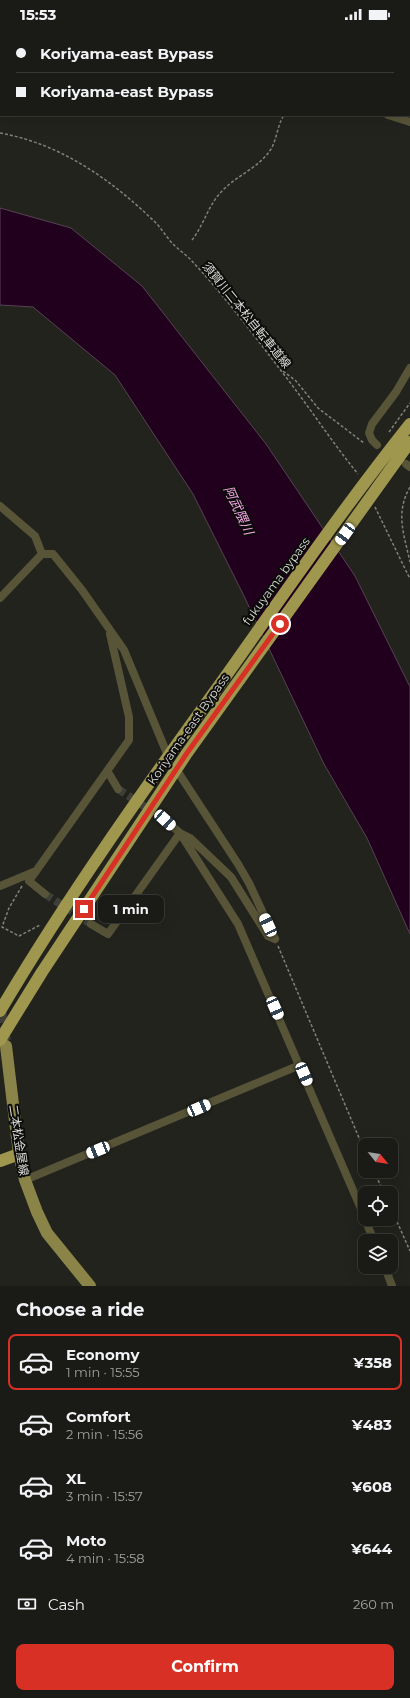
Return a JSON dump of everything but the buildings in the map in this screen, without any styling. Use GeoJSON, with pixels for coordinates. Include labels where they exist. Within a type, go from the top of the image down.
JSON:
{"type":"FeatureCollection","features":[{"type":"Feature","properties":{"kind":"highway","name":"fukuyama bypass"},"geometry":{"type":"LineString","coordinates":[[168,756],[354,495],[410,424]]}},
{"type":"Feature","properties":{"kind":"highway","name":"Koriyama-east Bypass"},"geometry":{"type":"LineString","coordinates":[[3,1043],[42,972],[176,769],[368,506],[410,442]]}},
{"type":"Feature","properties":{"kind":"highway","name":"Koriyama-east Bypass"},"geometry":{"type":"LineString","coordinates":[[0,1011],[74,893],[168,756]]}},
{"type":"Feature","properties":{"kind":"highway"},"geometry":{"type":"LineString","coordinates":[[0,1161],[19,1154]]}},
{"type":"Feature","properties":{"kind":"main road","name":"二本松金屋線"},"geometry":{"type":"LineString","coordinates":[[3,1043],[19,1154],[25,1180],[47,1233],[90,1286]]}},
{"type":"Feature","properties":{"kind":"street"},"geometry":{"type":"LineString","coordinates":[[391,116],[410,122]]}},
{"type":"Feature","properties":{"kind":"street"},"geometry":{"type":"LineString","coordinates":[[377,445],[372,440],[369,433],[372,424],[396,392],[410,368]]}},
{"type":"Feature","properties":{"kind":"street"},"geometry":{"type":"LineString","coordinates":[[0,506],[35,536],[42,554]]}},
{"type":"Feature","properties":{"kind":"street"},"geometry":{"type":"LineString","coordinates":[[0,598],[42,554],[53,554],[82,590],[124,650],[168,756]]}},
{"type":"Feature","properties":{"kind":"street"},"geometry":{"type":"LineString","coordinates":[[45,894],[29,881],[108,772],[129,740],[129,717],[109,628]]}},
{"type":"Feature","properties":{"kind":"street"},"geometry":{"type":"LineString","coordinates":[[176,769],[238,864],[249,883],[275,939]]}},
{"type":"Feature","properties":{"kind":"street"},"geometry":{"type":"LineString","coordinates":[[108,772],[118,789]]}},
{"type":"Feature","properties":{"kind":"street"},"geometry":{"type":"LineString","coordinates":[[165,820],[180,833],[190,838],[231,877],[268,936],[275,939]]}},
{"type":"Feature","properties":{"kind":"street"},"geometry":{"type":"LineString","coordinates":[[91,924],[108,934],[180,833]]}},
{"type":"Feature","properties":{"kind":"street"},"geometry":{"type":"LineString","coordinates":[[180,833],[238,924],[358,1202]]}},
{"type":"Feature","properties":{"kind":"street"},"geometry":{"type":"LineString","coordinates":[[0,886],[38,870]]}},
{"type":"Feature","properties":{"kind":"street"},"geometry":{"type":"LineString","coordinates":[[25,1180],[300,1065]]}},
{"type":"Feature","properties":{"kind":"street"},"geometry":{"type":"LineString","coordinates":[[388,1274],[392,1286]]}},
{"type":"Feature","properties":{"kind":"path"},"geometry":{"type":"LineString","coordinates":[[192,240],[210,206],[222,190],[255,166],[270,150],[284,116]]}},
{"type":"Feature","properties":{"kind":"path","name":"須賀川二本松自転車道線"},"geometry":{"type":"LineString","coordinates":[[0,133],[53,149],[76,160],[109,181],[158,225],[174,245],[190,259],[232,308],[280,369],[363,483]]}},
{"type":"Feature","properties":{"kind":"path"},"geometry":{"type":"LineString","coordinates":[[280,369],[296,382],[318,408],[368,445]]}},
{"type":"Feature","properties":{"kind":"path"},"geometry":{"type":"LineString","coordinates":[[410,487],[404,497],[401,507],[401,525],[410,562]]}},
{"type":"Feature","properties":{"kind":"path"},"geometry":{"type":"LineString","coordinates":[[368,506],[410,579]]}},
{"type":"Feature","properties":{"kind":"path"},"geometry":{"type":"LineString","coordinates":[[29,881],[23,884],[2,927],[19,936],[44,923]]}},
{"type":"Feature","properties":{"kind":"path"},"geometry":{"type":"LineString","coordinates":[[275,939],[359,1138]]}},
{"type":"Feature","properties":{"kind":"path"},"geometry":{"type":"LineString","coordinates":[[398,1224],[410,1251]]}},
{"type":"Feature","properties":{"kind":"water","name":"阿武隈川"},"geometry":{"type":"Polygon","coordinates":[[[0,208],[71,228],[142,286],[266,444],[355,576],[410,687],[410,934],[367,838],[324,764],[243,594],[193,494],[115,375],[33,307],[0,305],[0,208]]]}},
{"type":"Feature","properties":{"kind":"tunnel"},"geometry":{"type":"LineString","coordinates":[[118,789],[165,820]]}},
{"type":"Feature","properties":{"kind":"tunnel"},"geometry":{"type":"LineString","coordinates":[[45,894],[91,924]]}},
{"type":"Feature","properties":{"kind":"tunnel"},"geometry":{"type":"LineString","coordinates":[[0,1011],[5,1041]]}},
{"type":"Feature","properties":{"kind":"route"},"geometry":{"type":"LineString","coordinates":[[84,909],[187,753],[280,624]]}}]}
